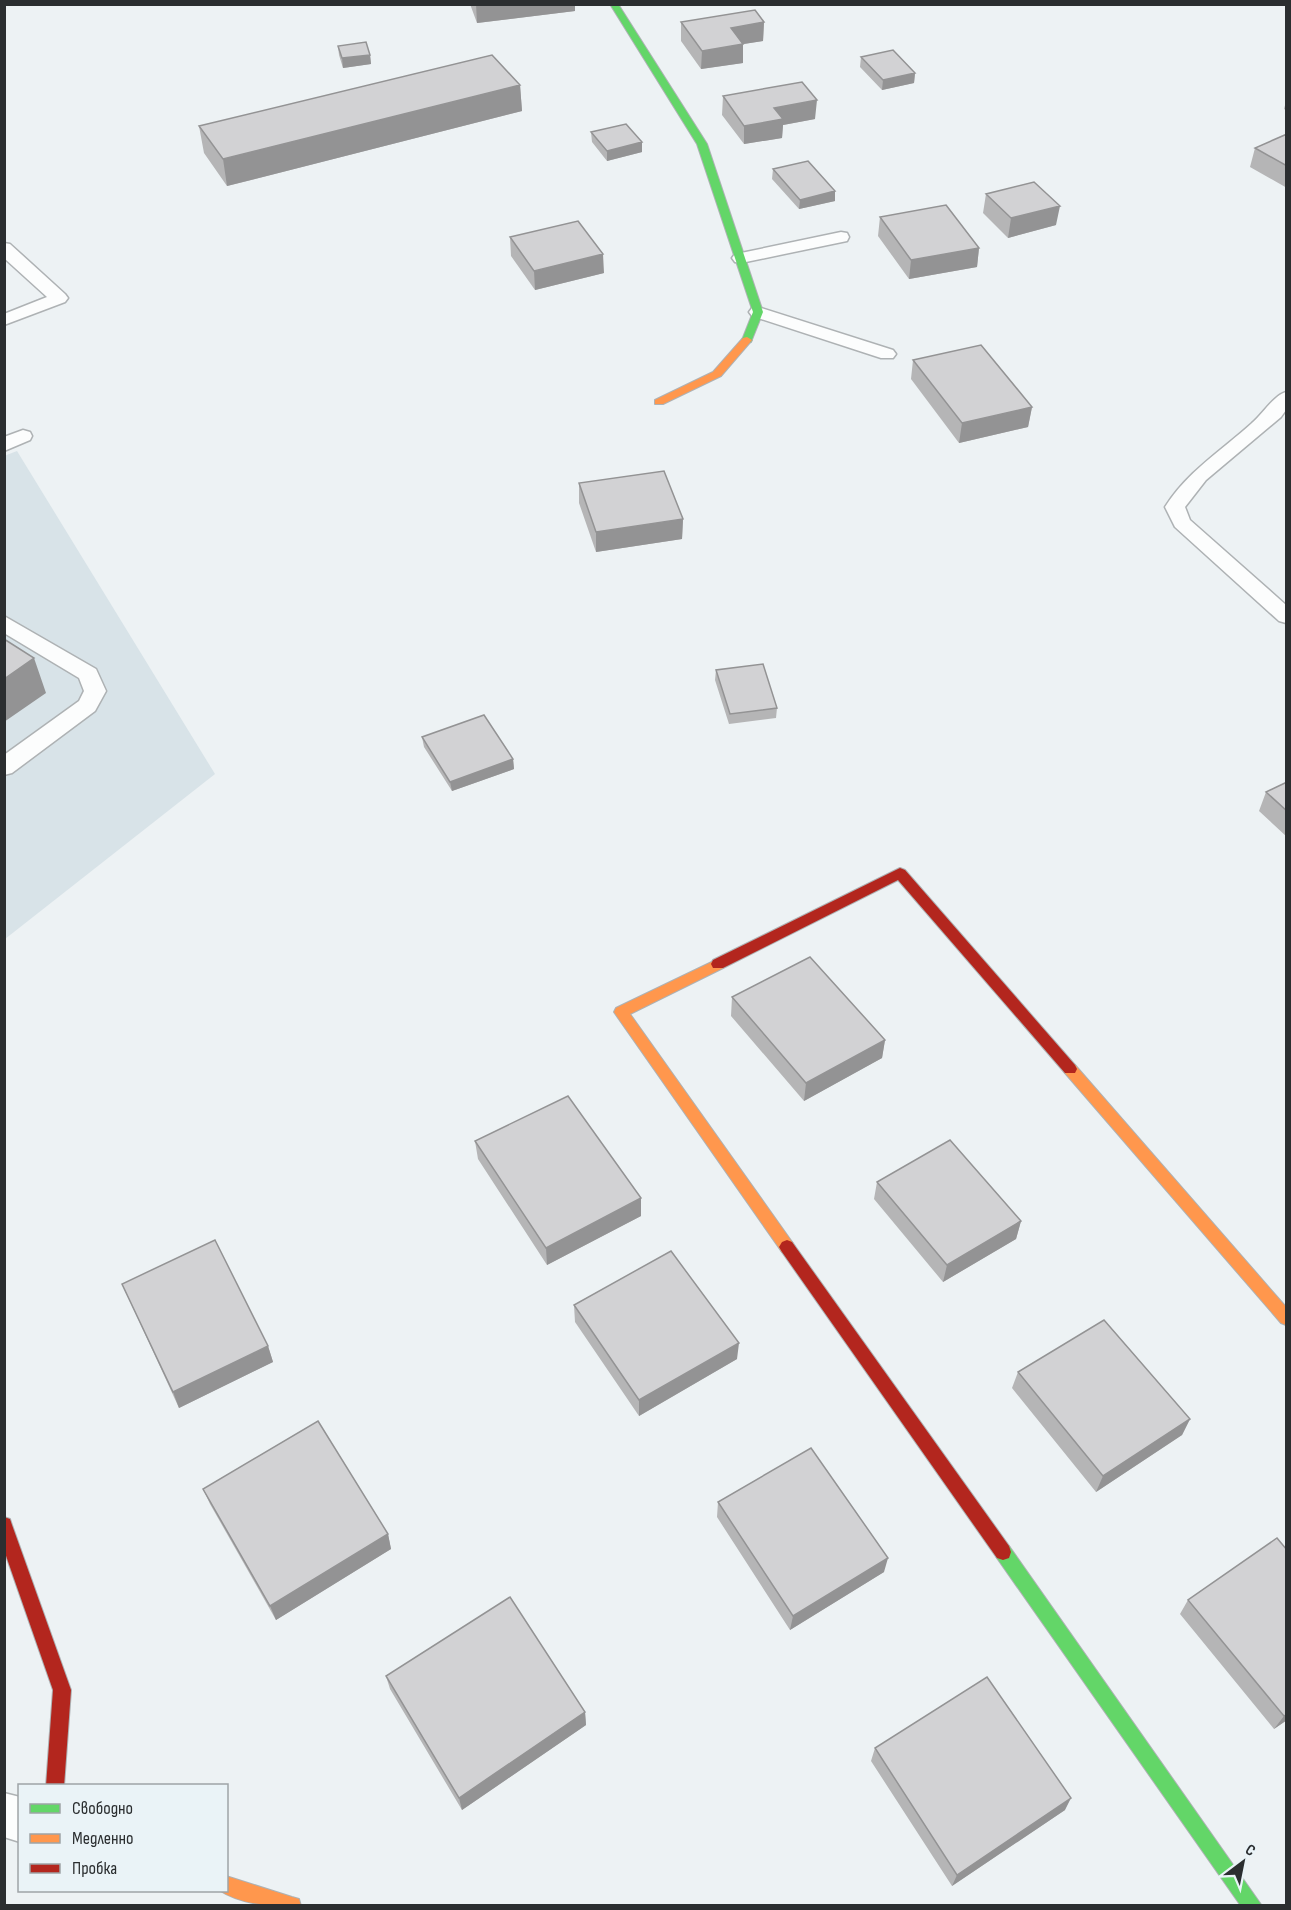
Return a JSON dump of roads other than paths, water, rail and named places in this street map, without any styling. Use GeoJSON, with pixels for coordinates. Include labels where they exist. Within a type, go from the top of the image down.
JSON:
{"type":"FeatureCollection","features":[{"type":"Feature","properties":{"kind":"street"},"geometry":{"type":"LineString","coordinates":[[614,4],[702,144],[758,312],[747,340],[717,374],[659,402]]}},
{"type":"Feature","properties":{"kind":"street"},"geometry":{"type":"LineString","coordinates":[[1253,1905],[621,1012],[900,873],[1287,1318]]}},
{"type":"Feature","properties":{"kind":"street"},"geometry":{"type":"LineString","coordinates":[[4,1525],[62,1690],[55,1784]]}},
{"type":"Feature","properties":{"kind":"street"},"geometry":{"type":"LineString","coordinates":[[228,1886],[292,1905]]}},
{"type":"Feature","properties":{"kind":"lane"},"geometry":{"type":"LineString","coordinates":[[741,258],[841,237]]}},
{"type":"Feature","properties":{"kind":"lane"},"geometry":{"type":"LineString","coordinates":[[4,248],[59,298],[4,320]]}},
{"type":"Feature","properties":{"kind":"lane"},"geometry":{"type":"LineString","coordinates":[[758,312],[887,354]]}},
{"type":"Feature","properties":{"kind":"lane"},"geometry":{"type":"LineString","coordinates":[[1287,398],[1275,416],[1183,492],[1175,507],[1182,523],[1287,616]]}},
{"type":"Feature","properties":{"kind":"lane"},"geometry":{"type":"LineString","coordinates":[[4,445],[23,436]]}},
{"type":"Feature","properties":{"kind":"lane"},"geometry":{"type":"LineString","coordinates":[[4,623],[88,674],[95,691],[87,706],[4,768]]}}]}
